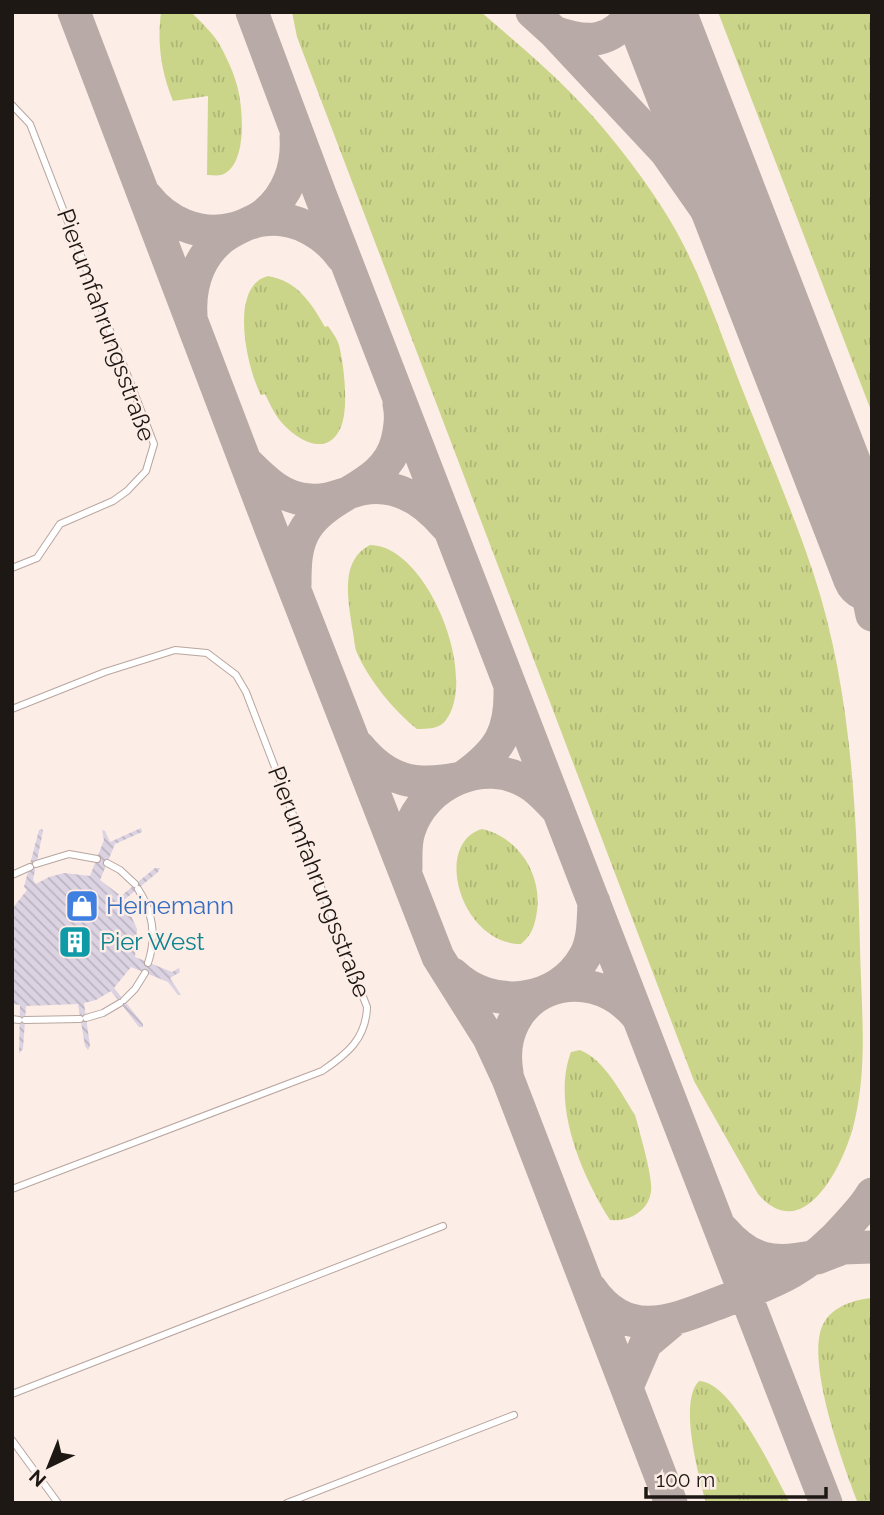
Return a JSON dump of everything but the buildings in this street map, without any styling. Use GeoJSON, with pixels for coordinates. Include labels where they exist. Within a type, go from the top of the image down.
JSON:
{"type":"FeatureCollection","features":[{"type":"Feature","properties":{"kind":"lane","name":"Pierumfahrungsstraße"},"geometry":{"type":"LineString","coordinates":[[12,105],[30,124],[153,444],[153,450],[146,471],[127,491],[113,501],[60,524],[37,558],[12,568]]}},
{"type":"Feature","properties":{"kind":"lane","name":"Pierumfahrungsstraße"},"geometry":{"type":"LineString","coordinates":[[12,709],[105,673],[175,650],[207,653],[236,675],[246,692],[367,1007],[365,1026],[359,1039],[341,1058],[322,1071],[12,1189]]}},
{"type":"Feature","properties":{"kind":"lane"},"geometry":{"type":"LineString","coordinates":[[12,875],[69,854],[97,859]]}},
{"type":"Feature","properties":{"kind":"lane"},"geometry":{"type":"LineString","coordinates":[[107,863],[120,870],[137,887],[147,903],[154,935],[148,962]]}},
{"type":"Feature","properties":{"kind":"lane"},"geometry":{"type":"LineString","coordinates":[[19,1019],[83,1018],[103,1013],[135,989],[145,973]]}},
{"type":"Feature","properties":{"kind":"lane"},"geometry":{"type":"LineString","coordinates":[[12,1394],[443,1226]]}},
{"type":"Feature","properties":{"kind":"lane"},"geometry":{"type":"LineString","coordinates":[[287,1503],[514,1415]]}},
{"type":"Feature","properties":{"kind":"lane"},"geometry":{"type":"LineString","coordinates":[[12,1440],[58,1503]]}},
{"type":"Feature","properties":{"kind":"green space"},"geometry":{"type":"Polygon","coordinates":[[[161,12],[191,12],[216,39],[232,72],[242,114],[241,142],[234,165],[222,175],[207,175],[208,96],[173,101],[161,57],[161,12]]]}},
{"type":"Feature","properties":{"kind":"green space"},"geometry":{"type":"Polygon","coordinates":[[[292,12],[481,12],[582,104],[631,162],[663,209],[697,273],[813,572],[837,664],[845,711],[859,900],[863,1033],[861,1077],[855,1119],[843,1155],[821,1192],[807,1205],[792,1211],[775,1208],[758,1194],[694,1081],[297,37],[292,12]]]}},
{"type":"Feature","properties":{"kind":"green space"},"geometry":{"type":"Polygon","coordinates":[[[718,12],[872,12],[872,413],[718,12]]]}},
{"type":"Feature","properties":{"kind":"green space"},"geometry":{"type":"Polygon","coordinates":[[[268,276],[296,288],[325,327],[328,326],[339,345],[344,376],[344,413],[339,431],[333,439],[325,443],[308,442],[291,432],[278,418],[265,394],[261,395],[256,383],[244,330],[245,311],[248,295],[256,283],[268,276]]]}},
{"type":"Feature","properties":{"kind":"green space"},"geometry":{"type":"Polygon","coordinates":[[[370,545],[391,551],[411,566],[428,589],[442,616],[456,674],[455,700],[446,720],[437,727],[417,729],[408,722],[375,684],[357,653],[348,581],[354,560],[370,545]]]}},
{"type":"Feature","properties":{"kind":"green space"},"geometry":{"type":"Polygon","coordinates":[[[482,829],[495,833],[517,849],[525,859],[536,884],[538,897],[535,921],[528,937],[521,944],[500,940],[483,928],[469,912],[460,892],[457,872],[459,853],[467,838],[482,829]]]}},
{"type":"Feature","properties":{"kind":"green space"},"geometry":{"type":"Polygon","coordinates":[[[580,1050],[597,1061],[618,1087],[635,1115],[644,1147],[651,1192],[641,1210],[624,1219],[610,1220],[589,1183],[572,1139],[567,1117],[566,1073],[571,1052],[580,1050]]]}},
{"type":"Feature","properties":{"kind":"green space"},"geometry":{"type":"Polygon","coordinates":[[[872,1298],[872,1503],[858,1503],[828,1411],[818,1358],[819,1337],[825,1321],[834,1311],[852,1302],[872,1298]]]}},
{"type":"Feature","properties":{"kind":"green space"},"geometry":{"type":"Polygon","coordinates":[[[699,1381],[712,1385],[738,1412],[790,1503],[706,1503],[695,1459],[690,1422],[693,1391],[699,1381]]]}},
{"type":"Feature","properties":{"kind":"taxiway"},"geometry":{"type":"LineString","coordinates":[[74,12],[438,957],[489,1038],[508,1079],[671,1503]]}},
{"type":"Feature","properties":{"kind":"taxiway"},"geometry":{"type":"LineString","coordinates":[[252,12],[826,1503]]}},
{"type":"Feature","properties":{"kind":"taxiway"},"geometry":{"type":"LineString","coordinates":[[532,12],[666,152],[715,222],[797,378]]}},
{"type":"Feature","properties":{"kind":"taxiway"},"geometry":{"type":"LineString","coordinates":[[554,32],[578,38],[598,39],[616,30],[633,12]]}},
{"type":"Feature","properties":{"kind":"taxiway"},"geometry":{"type":"LineString","coordinates":[[191,315],[192,291],[205,257],[221,239],[261,217],[280,198],[293,170],[296,137]]}},
{"type":"Feature","properties":{"kind":"taxiway"},"geometry":{"type":"LineString","coordinates":[[146,196],[173,220],[207,231],[220,231],[275,219],[297,223],[318,233],[342,257]]}},
{"type":"Feature","properties":{"kind":"taxiway"},"geometry":{"type":"LineString","coordinates":[[295,585],[298,548],[306,528],[329,505],[369,479],[391,457],[400,427],[399,404]]}},
{"type":"Feature","properties":{"kind":"taxiway"},"geometry":{"type":"LineString","coordinates":[[247,463],[275,488],[300,499],[324,500],[362,489],[387,488],[398,491],[419,501],[446,526]]}},
{"type":"Feature","properties":{"kind":"taxiway"},"geometry":{"type":"LineString","coordinates":[[839,486],[872,615]]}},
{"type":"Feature","properties":{"kind":"taxiway"},"geometry":{"type":"LineString","coordinates":[[466,775],[487,758],[501,739],[508,718],[510,690]]}},
{"type":"Feature","properties":{"kind":"taxiway"},"geometry":{"type":"LineString","coordinates":[[359,747],[380,767],[403,779],[427,782],[456,779]]}},
{"type":"Feature","properties":{"kind":"taxiway"},"geometry":{"type":"LineString","coordinates":[[406,868],[409,831],[417,814],[428,799],[458,779],[493,772],[511,775],[532,785],[556,808]]}},
{"type":"Feature","properties":{"kind":"taxiway"},"geometry":{"type":"LineString","coordinates":[[453,974],[468,986],[486,994],[504,997],[523,997],[558,985],[573,972],[588,950],[594,902]]}},
{"type":"Feature","properties":{"kind":"taxiway"},"geometry":{"type":"LineString","coordinates":[[507,1073],[506,1044],[514,1021],[529,1003],[548,991],[570,985],[594,988],[617,998],[638,1017]]}},
{"type":"Feature","properties":{"kind":"taxiway"},"geometry":{"type":"LineString","coordinates":[[590,1288],[605,1305],[620,1316],[636,1321],[670,1320],[687,1315],[761,1287],[807,1262],[835,1238],[872,1194]]}},
{"type":"Feature","properties":{"kind":"taxiway"},"geometry":{"type":"LineString","coordinates":[[723,1230],[743,1248],[763,1258],[785,1261],[812,1257]]}},
{"type":"Feature","properties":{"kind":"taxiway"},"geometry":{"type":"LineString","coordinates":[[817,1258],[843,1248],[872,1247]]}},
{"type":"Feature","properties":{"kind":"taxiway"},"geometry":{"type":"LineString","coordinates":[[627,1387],[646,1343],[671,1322]]}},
{"type":"Feature","properties":{"kind":"runway"},"geometry":{"type":"LineString","coordinates":[[655,12],[872,572]]}},
{"type":"Feature","properties":{"kind":"place","name":"Heinemann"},"geometry":{"type":"Point","coordinates":[82,906]}},
{"type":"Feature","properties":{"kind":"place","name":"Pier West"},"geometry":{"type":"Point","coordinates":[75,942]}}]}
